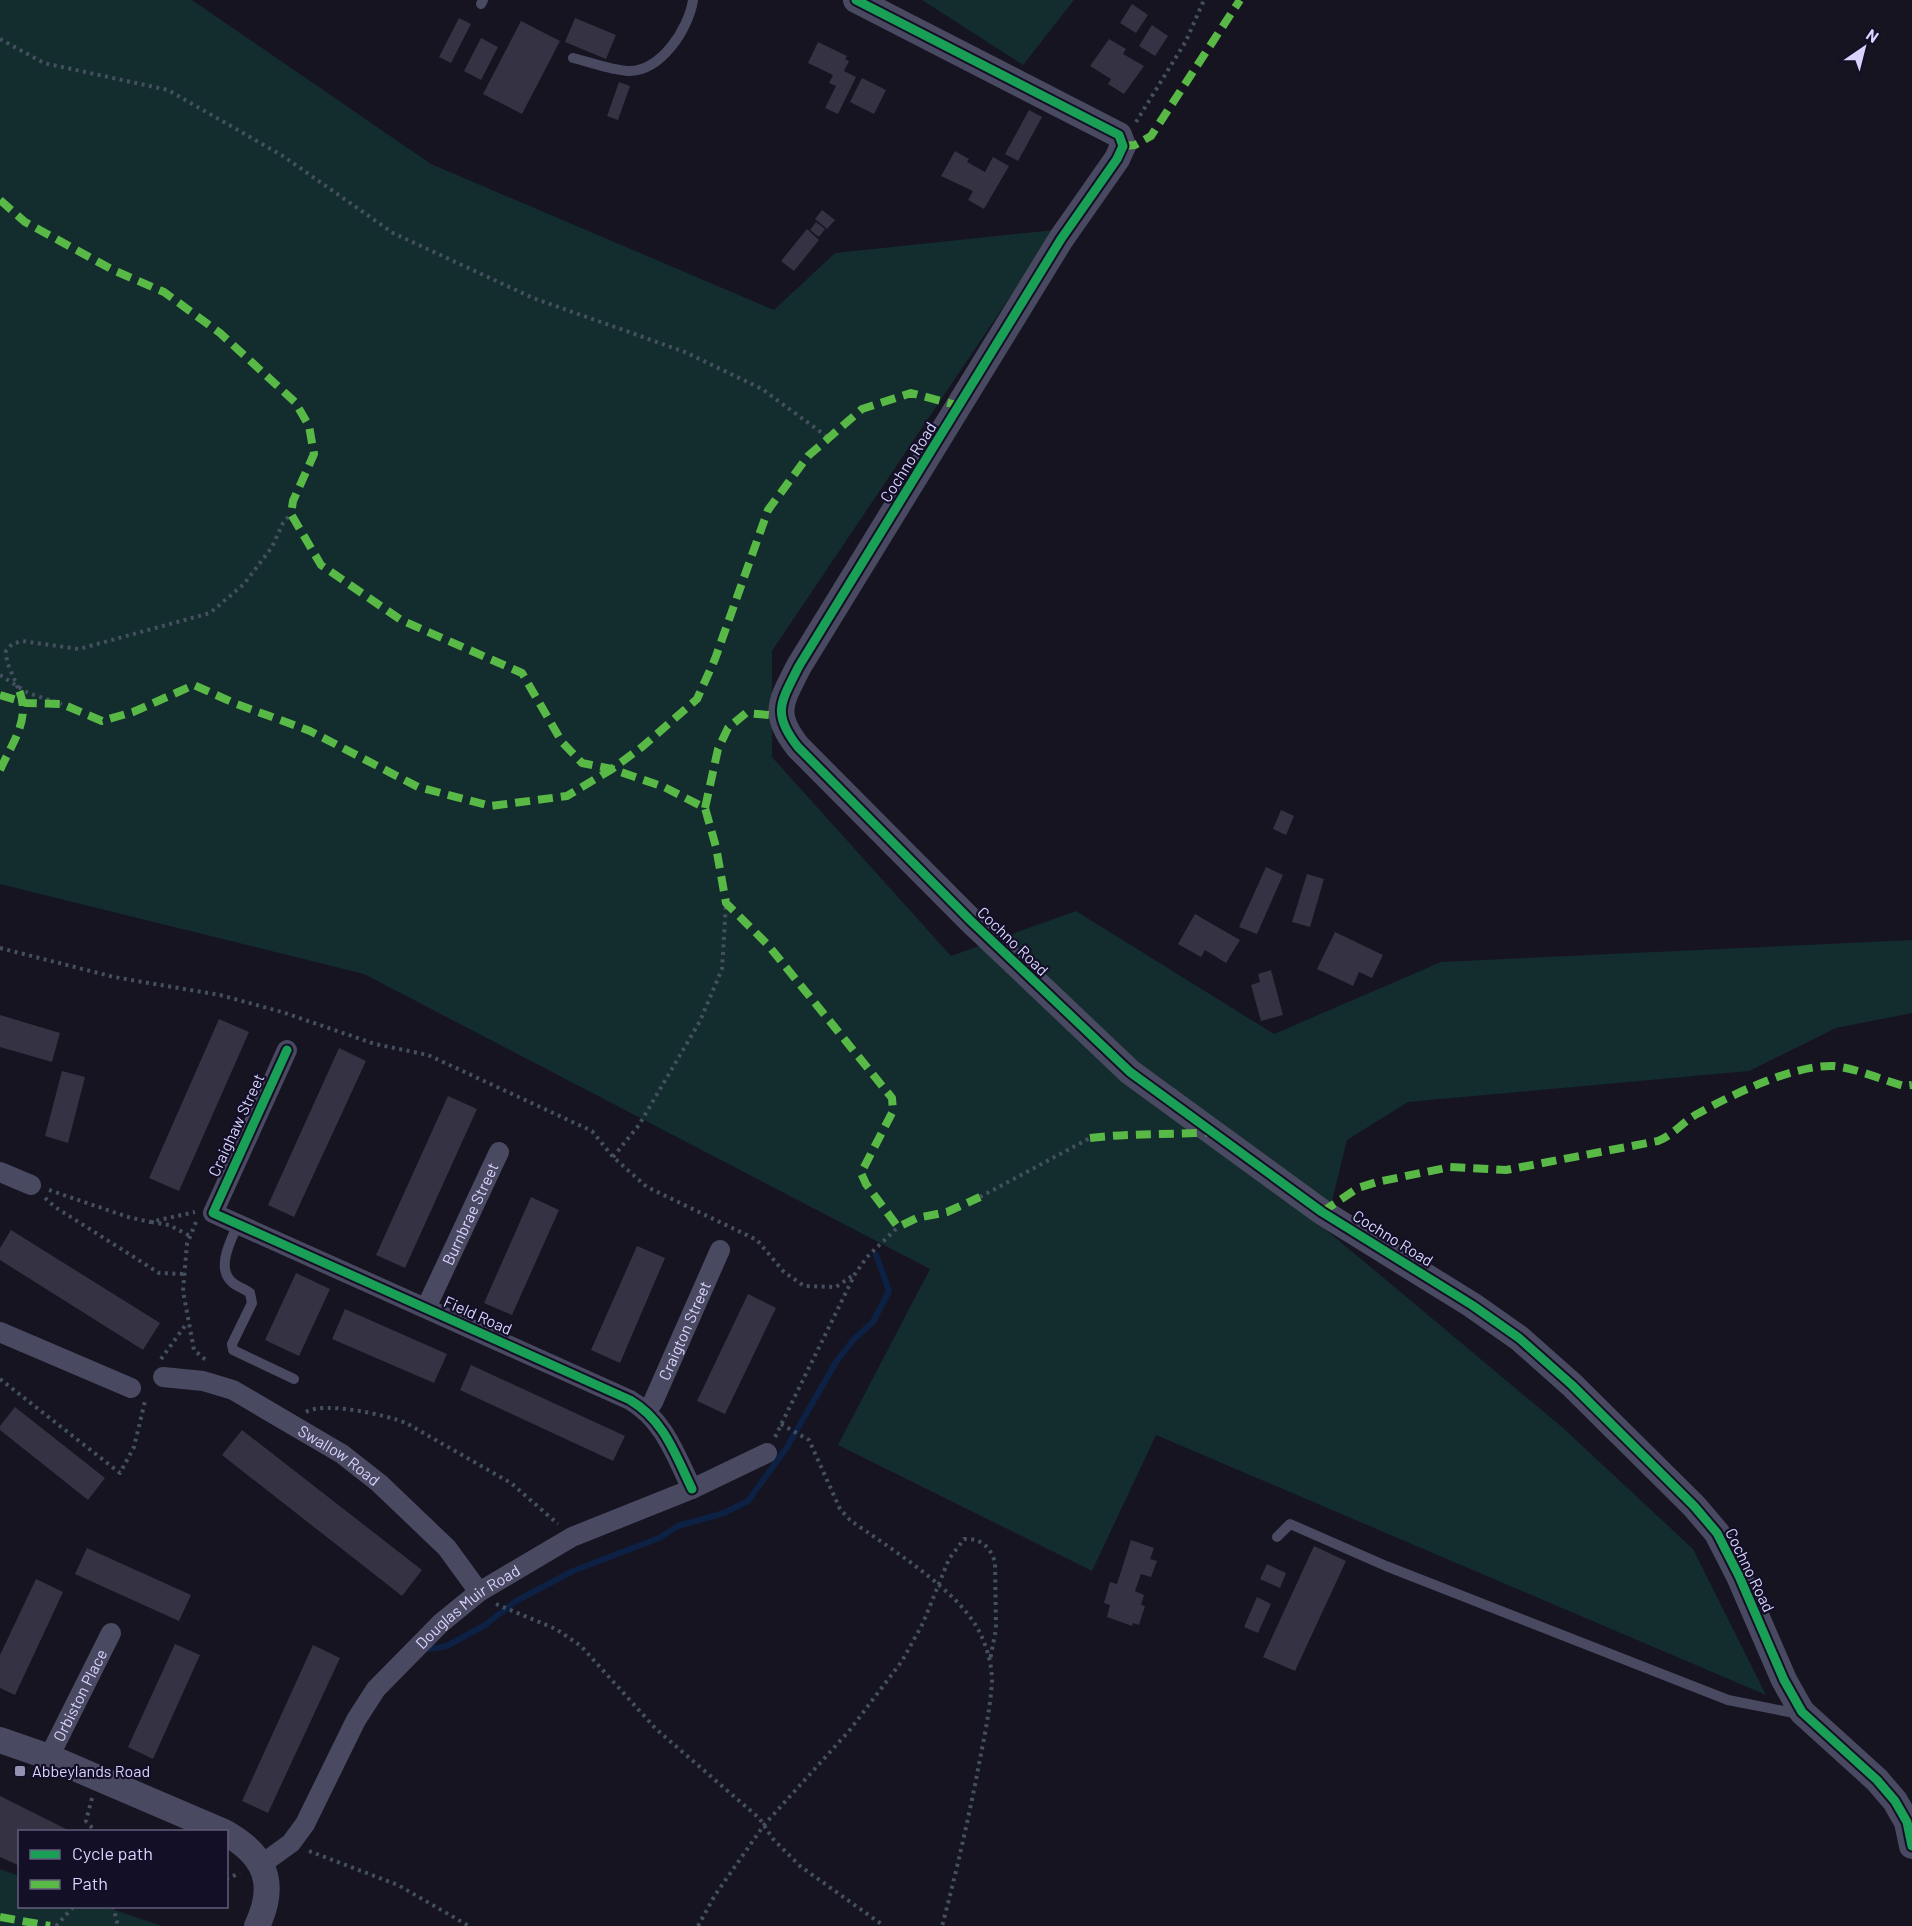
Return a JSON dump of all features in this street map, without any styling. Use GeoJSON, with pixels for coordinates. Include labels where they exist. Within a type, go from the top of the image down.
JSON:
{"type":"FeatureCollection","features":[{"type":"Feature","properties":{"kind":"street"},"geometry":{"type":"LineString","coordinates":[[856,0],[1119,135]]}},
{"type":"Feature","properties":{"kind":"street","name":"Cochno Road"},"geometry":{"type":"LineString","coordinates":[[1119,135],[1123,146],[1118,159],[1061,239],[799,666],[780,709],[785,730],[798,747],[971,921],[1130,1072],[1322,1212],[1509,1331],[1572,1385],[1694,1506],[1717,1533],[1739,1576],[1784,1680],[1802,1712],[1877,1780],[1895,1801],[1907,1822],[1912,1846]]}},
{"type":"Feature","properties":{"kind":"street","name":"Craighaw Street"},"geometry":{"type":"LineString","coordinates":[[213,1213],[287,1050]]}},
{"type":"Feature","properties":{"kind":"street","name":"Burnbrae Street"},"geometry":{"type":"LineString","coordinates":[[426,1308],[499,1152]]}},
{"type":"Feature","properties":{"kind":"street"},"geometry":{"type":"LineString","coordinates":[[0,1172],[31,1185]]}},
{"type":"Feature","properties":{"kind":"street","name":"Field Road"},"geometry":{"type":"LineString","coordinates":[[213,1213],[647,1410],[667,1437],[692,1489]]}},
{"type":"Feature","properties":{"kind":"street","name":"Craigton Street"},"geometry":{"type":"LineString","coordinates":[[647,1410],[653,1402],[720,1250]]}},
{"type":"Feature","properties":{"kind":"street"},"geometry":{"type":"LineString","coordinates":[[0,1332],[138,1393]]}},
{"type":"Feature","properties":{"kind":"street","name":"Swallow Road"},"geometry":{"type":"LineString","coordinates":[[160,1370],[220,1385],[289,1421],[342,1454],[412,1513],[447,1548],[487,1598]]}},
{"type":"Feature","properties":{"kind":"street","name":"Douglas Muir Road"},"geometry":{"type":"LineString","coordinates":[[261,1864],[291,1844],[305,1824],[356,1720],[376,1689],[433,1631],[487,1598],[572,1537],[692,1489],[767,1453]]}},
{"type":"Feature","properties":{"kind":"street","name":"Orbiston Place"},"geometry":{"type":"LineString","coordinates":[[49,1757],[111,1633]]}},
{"type":"Feature","properties":{"kind":"street"},"geometry":{"type":"LineString","coordinates":[[0,1740],[49,1757],[220,1830]]}},
{"type":"Feature","properties":{"kind":"street"},"geometry":{"type":"LineString","coordinates":[[228,1834],[243,1842],[261,1864],[267,1876],[268,1891],[257,1926]]}},
{"type":"Feature","properties":{"kind":"lane"},"geometry":{"type":"LineString","coordinates":[[573,58],[629,71],[651,64],[672,46],[686,25],[693,0]]}},
{"type":"Feature","properties":{"kind":"lane"},"geometry":{"type":"LineString","coordinates":[[238,1224],[226,1253],[226,1270],[231,1282],[250,1293],[252,1303],[232,1344],[233,1350],[294,1379]]}},
{"type":"Feature","properties":{"kind":"lane"},"geometry":{"type":"LineString","coordinates":[[1276,1536],[1290,1524],[1386,1566],[1728,1700],[1797,1715],[1802,1712]]}},
{"type":"Feature","properties":{"kind":"path"},"geometry":{"type":"LineString","coordinates":[[1119,135],[1137,122],[1186,41],[1204,0]]}},
{"type":"Feature","properties":{"kind":"path"},"geometry":{"type":"LineString","coordinates":[[0,39],[44,63],[168,90],[283,156],[393,233],[533,298],[685,352],[762,389],[829,438]]}},
{"type":"Feature","properties":{"kind":"path"},"geometry":{"type":"LineString","coordinates":[[18,688],[7,662],[6,651],[12,645],[22,641],[79,649],[210,613],[244,584],[272,547],[282,523],[291,514]]}},
{"type":"Feature","properties":{"kind":"path"},"geometry":{"type":"LineString","coordinates":[[0,675],[18,688],[62,704]]}},
{"type":"Feature","properties":{"kind":"path"},"geometry":{"type":"LineString","coordinates":[[614,1157],[639,1125],[700,1021],[722,969],[726,903]]}},
{"type":"Feature","properties":{"kind":"path"},"geometry":{"type":"LineString","coordinates":[[0,948],[114,977],[220,995],[282,1012],[375,1044],[428,1055],[592,1131],[614,1157],[647,1187],[757,1240],[784,1272],[804,1287],[836,1287],[855,1274]]}},
{"type":"Feature","properties":{"kind":"path"},"geometry":{"type":"LineString","coordinates":[[980,1197],[1090,1138]]}},
{"type":"Feature","properties":{"kind":"path"},"geometry":{"type":"LineString","coordinates":[[31,1185],[70,1195],[128,1217],[169,1226],[190,1236]]}},
{"type":"Feature","properties":{"kind":"path"},"geometry":{"type":"LineString","coordinates":[[31,1185],[55,1207],[159,1273],[184,1274]]}},
{"type":"Feature","properties":{"kind":"path"},"geometry":{"type":"LineString","coordinates":[[150,1222],[202,1210],[186,1244],[183,1291],[187,1323],[194,1350],[209,1364]]}},
{"type":"Feature","properties":{"kind":"path"},"geometry":{"type":"LineString","coordinates":[[767,1453],[855,1274],[867,1257],[898,1227]]}},
{"type":"Feature","properties":{"kind":"path"},"geometry":{"type":"LineString","coordinates":[[160,1370],[187,1323]]}},
{"type":"Feature","properties":{"kind":"path"},"geometry":{"type":"LineString","coordinates":[[0,1379],[120,1473],[134,1447],[138,1393]]}},
{"type":"Feature","properties":{"kind":"path"},"geometry":{"type":"LineString","coordinates":[[289,1421],[310,1409],[322,1407],[393,1418],[430,1435],[511,1483],[559,1525]]}},
{"type":"Feature","properties":{"kind":"path"},"geometry":{"type":"LineString","coordinates":[[782,1424],[809,1440],[840,1509],[850,1520],[940,1586],[980,1632],[990,1660],[992,1680],[985,1734],[957,1871],[942,1926]]}},
{"type":"Feature","properties":{"kind":"path"},"geometry":{"type":"LineString","coordinates":[[698,1926],[715,1895],[764,1825],[849,1731],[903,1662],[940,1586],[948,1559],[964,1539],[974,1539],[991,1552],[995,1562],[996,1629],[990,1660]]}},
{"type":"Feature","properties":{"kind":"path"},"geometry":{"type":"LineString","coordinates":[[487,1598],[556,1629],[581,1646],[656,1729],[759,1818],[773,1839],[800,1866],[884,1926]]}},
{"type":"Feature","properties":{"kind":"path"},"geometry":{"type":"LineString","coordinates":[[94,1830],[86,1821],[96,1779]]}},
{"type":"Feature","properties":{"kind":"path"},"geometry":{"type":"LineString","coordinates":[[291,1844],[398,1885],[469,1926]]}},
{"type":"Feature","properties":{"kind":"path"},"geometry":{"type":"LineString","coordinates":[[56,1926],[72,1908]]}},
{"type":"Feature","properties":{"kind":"path"},"geometry":{"type":"LineString","coordinates":[[114,1908],[118,1926]]}},
{"type":"Feature","properties":{"kind":"green space"},"geometry":{"type":"Polygon","coordinates":[[[0,0],[192,0],[431,164],[774,310],[835,253],[1055,230],[772,651],[772,757],[951,956],[1076,911],[1274,1034],[1441,962],[1912,940],[1912,1013],[1836,1028],[1749,1071],[1408,1102],[1347,1140],[1325,1229],[1562,1427],[1693,1549],[1766,1695],[1156,1435],[1092,1571],[838,1445],[930,1269],[364,974],[0,884],[0,0]]]}},
{"type":"Feature","properties":{"kind":"green space"},"geometry":{"type":"Polygon","coordinates":[[[922,0],[1074,0],[1023,65],[922,0]]]}},
{"type":"Feature","properties":{"kind":"green space"},"geometry":{"type":"Polygon","coordinates":[[[0,1869],[18,1876],[18,1908],[109,1908],[162,1926],[0,1926],[0,1869]]]}},
{"type":"Feature","properties":{"kind":"building"},"geometry":{"type":"Polygon","coordinates":[[[1132,4],[1148,15],[1136,33],[1120,23],[1132,4]]]}},
{"type":"Feature","properties":{"kind":"building"},"geometry":{"type":"Polygon","coordinates":[[[459,18],[471,24],[451,63],[439,57],[459,18]]]}},
{"type":"Feature","properties":{"kind":"building"},"geometry":{"type":"Polygon","coordinates":[[[575,18],[616,35],[606,59],[565,42],[575,18]]]}},
{"type":"Feature","properties":{"kind":"building"},"geometry":{"type":"Polygon","coordinates":[[[521,21],[560,41],[522,114],[483,94],[521,21]]]}},
{"type":"Feature","properties":{"kind":"building"},"geometry":{"type":"Polygon","coordinates":[[[1152,25],[1168,36],[1155,56],[1139,46],[1152,25]]]}},
{"type":"Feature","properties":{"kind":"building"},"geometry":{"type":"Polygon","coordinates":[[[481,38],[498,47],[481,80],[464,71],[481,38]]]}},
{"type":"Feature","properties":{"kind":"building"},"geometry":{"type":"Polygon","coordinates":[[[1109,39],[1126,49],[1123,54],[1144,66],[1124,94],[1108,84],[1111,79],[1090,66],[1109,39]]]}},
{"type":"Feature","properties":{"kind":"building"},"geometry":{"type":"Polygon","coordinates":[[[818,42],[847,56],[845,59],[849,61],[844,71],[856,77],[838,114],[825,108],[836,86],[829,83],[833,75],[808,63],[818,42]]]}},
{"type":"Feature","properties":{"kind":"building"},"geometry":{"type":"Polygon","coordinates":[[[862,78],[886,90],[874,114],[850,102],[862,78]]]}},
{"type":"Feature","properties":{"kind":"building"},"geometry":{"type":"Polygon","coordinates":[[[619,82],[630,86],[618,120],[607,116],[619,82]]]}},
{"type":"Feature","properties":{"kind":"building"},"geometry":{"type":"Polygon","coordinates":[[[1029,110],[1042,117],[1018,161],[1005,154],[1029,110]]]}},
{"type":"Feature","properties":{"kind":"building"},"geometry":{"type":"Polygon","coordinates":[[[955,151],[969,159],[967,162],[985,172],[993,157],[1009,166],[984,209],[968,200],[973,191],[941,176],[955,151]]]}},
{"type":"Feature","properties":{"kind":"building"},"geometry":{"type":"Polygon","coordinates":[[[822,210],[835,220],[827,229],[815,219],[822,210]]]}},
{"type":"Feature","properties":{"kind":"building"},"geometry":{"type":"Polygon","coordinates":[[[816,222],[825,229],[819,237],[810,230],[816,222]]]}},
{"type":"Feature","properties":{"kind":"building"},"geometry":{"type":"Polygon","coordinates":[[[807,229],[819,240],[794,271],[781,261],[807,229]]]}},
{"type":"Feature","properties":{"kind":"building"},"geometry":{"type":"Polygon","coordinates":[[[1281,810],[1294,816],[1286,835],[1273,829],[1281,810]]]}},
{"type":"Feature","properties":{"kind":"building"},"geometry":{"type":"Polygon","coordinates":[[[1266,867],[1283,875],[1257,934],[1239,927],[1266,867]]]}},
{"type":"Feature","properties":{"kind":"building"},"geometry":{"type":"Polygon","coordinates":[[[1307,874],[1324,879],[1310,927],[1292,922],[1307,874]]]}},
{"type":"Feature","properties":{"kind":"building"},"geometry":{"type":"Polygon","coordinates":[[[1195,914],[1240,940],[1226,963],[1205,950],[1201,957],[1178,944],[1195,914]]]}},
{"type":"Feature","properties":{"kind":"building"},"geometry":{"type":"Polygon","coordinates":[[[1335,932],[1383,955],[1372,978],[1359,972],[1353,986],[1317,969],[1335,932]]]}},
{"type":"Feature","properties":{"kind":"building"},"geometry":{"type":"Polygon","coordinates":[[[1271,970],[1283,1015],[1261,1021],[1251,985],[1260,982],[1258,974],[1271,970]]]}},
{"type":"Feature","properties":{"kind":"building"},"geometry":{"type":"Polygon","coordinates":[[[0,1015],[60,1033],[52,1062],[0,1047],[0,1015]]]}},
{"type":"Feature","properties":{"kind":"building"},"geometry":{"type":"Polygon","coordinates":[[[219,1019],[249,1032],[179,1191],[149,1178],[219,1019]]]}},
{"type":"Feature","properties":{"kind":"building"},"geometry":{"type":"Polygon","coordinates":[[[339,1048],[366,1061],[294,1217],[268,1205],[339,1048]]]}},
{"type":"Feature","properties":{"kind":"building"},"geometry":{"type":"Polygon","coordinates":[[[62,1071],[85,1077],[68,1143],[45,1136],[62,1071]]]}},
{"type":"Feature","properties":{"kind":"building"},"geometry":{"type":"Polygon","coordinates":[[[448,1096],[477,1109],[405,1268],[376,1255],[448,1096]]]}},
{"type":"Feature","properties":{"kind":"building"},"geometry":{"type":"Polygon","coordinates":[[[531,1197],[559,1210],[512,1315],[484,1303],[531,1197]]]}},
{"type":"Feature","properties":{"kind":"building"},"geometry":{"type":"Polygon","coordinates":[[[11,1230],[160,1323],[143,1350],[0,1260],[0,1248],[11,1230]]]}},
{"type":"Feature","properties":{"kind":"building"},"geometry":{"type":"Polygon","coordinates":[[[637,1246],[665,1258],[620,1363],[591,1350],[637,1246]]]}},
{"type":"Feature","properties":{"kind":"building"},"geometry":{"type":"Polygon","coordinates":[[[296,1273],[330,1289],[299,1356],[265,1340],[296,1273]]]}},
{"type":"Feature","properties":{"kind":"building"},"geometry":{"type":"Polygon","coordinates":[[[748,1294],[776,1308],[725,1414],[697,1401],[748,1294]]]}},
{"type":"Feature","properties":{"kind":"building"},"geometry":{"type":"Polygon","coordinates":[[[345,1309],[447,1354],[434,1383],[332,1339],[345,1309]]]}},
{"type":"Feature","properties":{"kind":"building"},"geometry":{"type":"Polygon","coordinates":[[[471,1365],[625,1436],[613,1461],[460,1390],[471,1365]]]}},
{"type":"Feature","properties":{"kind":"building"},"geometry":{"type":"Polygon","coordinates":[[[15,1407],[105,1478],[88,1500],[0,1430],[0,1426],[15,1407]]]}},
{"type":"Feature","properties":{"kind":"building"},"geometry":{"type":"Polygon","coordinates":[[[242,1430],[422,1570],[402,1596],[222,1455],[242,1430]]]}},
{"type":"Feature","properties":{"kind":"building"},"geometry":{"type":"Polygon","coordinates":[[[1131,1540],[1154,1548],[1150,1559],[1157,1561],[1151,1577],[1141,1574],[1135,1591],[1144,1595],[1141,1605],[1145,1606],[1139,1625],[1133,1623],[1132,1626],[1107,1617],[1110,1605],[1104,1603],[1110,1582],[1117,1584],[1131,1540]]]}},
{"type":"Feature","properties":{"kind":"building"},"geometry":{"type":"Polygon","coordinates":[[[1314,1546],[1346,1561],[1295,1671],[1263,1657],[1314,1546]]]}},
{"type":"Feature","properties":{"kind":"building"},"geometry":{"type":"Polygon","coordinates":[[[87,1548],[191,1595],[179,1621],[75,1574],[87,1548]]]}},
{"type":"Feature","properties":{"kind":"building"},"geometry":{"type":"Polygon","coordinates":[[[1267,1564],[1286,1573],[1280,1588],[1260,1579],[1267,1564]]]}},
{"type":"Feature","properties":{"kind":"building"},"geometry":{"type":"Polygon","coordinates":[[[36,1579],[63,1592],[15,1695],[0,1688],[0,1655],[36,1579]]]}},
{"type":"Feature","properties":{"kind":"building"},"geometry":{"type":"Polygon","coordinates":[[[1257,1597],[1271,1604],[1258,1633],[1244,1627],[1257,1597]]]}},
{"type":"Feature","properties":{"kind":"building"},"geometry":{"type":"Polygon","coordinates":[[[175,1644],[200,1655],[153,1759],[128,1747],[175,1644]]]}},
{"type":"Feature","properties":{"kind":"building"},"geometry":{"type":"Polygon","coordinates":[[[313,1645],[340,1658],[268,1813],[242,1801],[313,1645]]]}},
{"type":"Feature","properties":{"kind":"building"},"geometry":{"type":"Polygon","coordinates":[[[0,1796],[66,1829],[18,1830],[18,1865],[0,1857],[0,1796]]]}},
{"type":"Feature","properties":{"kind":"waterway"},"geometry":{"type":"LineString","coordinates":[[430,1649],[447,1646],[485,1625],[516,1601],[573,1571],[659,1538],[678,1526],[724,1513],[748,1501],[787,1447],[836,1362],[854,1339],[873,1322],[889,1291],[876,1255]]}},
{"type":"Feature","properties":{"kind":"marked path"},"geometry":{"type":"LineString","coordinates":[[1123,146],[1135,145],[1151,136],[1240,0]]}},
{"type":"Feature","properties":{"kind":"marked path"},"geometry":{"type":"LineString","coordinates":[[0,200],[25,222],[113,270],[164,292],[220,333],[295,402],[309,426],[314,454],[293,501],[291,514],[321,565],[401,620],[522,673],[562,742],[582,763],[612,769],[642,747],[697,699],[715,659],[768,510],[808,456],[862,409],[911,393],[960,406]]}},
{"type":"Feature","properties":{"kind":"marked path"},"geometry":{"type":"LineString","coordinates":[[0,695],[26,703],[62,704],[102,721],[133,712],[194,685],[234,703],[310,731],[418,787],[491,806],[567,796],[612,769],[664,787],[705,808],[716,847],[726,903],[768,945],[892,1098],[893,1111],[861,1173],[866,1184],[898,1227],[917,1218],[947,1212],[980,1197]]}},
{"type":"Feature","properties":{"kind":"marked path"},"geometry":{"type":"LineString","coordinates":[[0,770],[22,719],[22,699],[18,688]]}},
{"type":"Feature","properties":{"kind":"marked path"},"geometry":{"type":"LineString","coordinates":[[705,808],[718,749],[728,728],[746,713],[780,716]]}},
{"type":"Feature","properties":{"kind":"marked path"},"geometry":{"type":"LineString","coordinates":[[1322,1212],[1358,1188],[1377,1182],[1450,1167],[1506,1170],[1658,1141],[1693,1116],[1764,1082],[1800,1070],[1842,1067],[1904,1086],[1912,1085]]}},
{"type":"Feature","properties":{"kind":"marked path"},"geometry":{"type":"LineString","coordinates":[[1090,1138],[1212,1132]]}},
{"type":"Feature","properties":{"kind":"marked path"},"geometry":{"type":"LineString","coordinates":[[0,1917],[50,1926]]}},
{"type":"Feature","properties":{"kind":"cycle path"},"geometry":{"type":"LineString","coordinates":[[856,0],[1119,135],[1123,146],[1117,159],[1061,239],[799,666],[784,698],[782,707],[784,725],[798,747],[971,921],[1130,1072],[1322,1212],[1472,1305],[1519,1338],[1572,1385],[1694,1506],[1717,1533],[1739,1576],[1784,1680],[1802,1712],[1877,1780],[1895,1801],[1907,1822],[1912,1846]]}},
{"type":"Feature","properties":{"kind":"cycle path"},"geometry":{"type":"LineString","coordinates":[[287,1050],[213,1213],[630,1400],[652,1417],[660,1428],[692,1489]]}},
{"type":"Feature","properties":{"kind":"place","name":"Abbeylands Road"},"geometry":{"type":"Point","coordinates":[20,1771]}}]}
